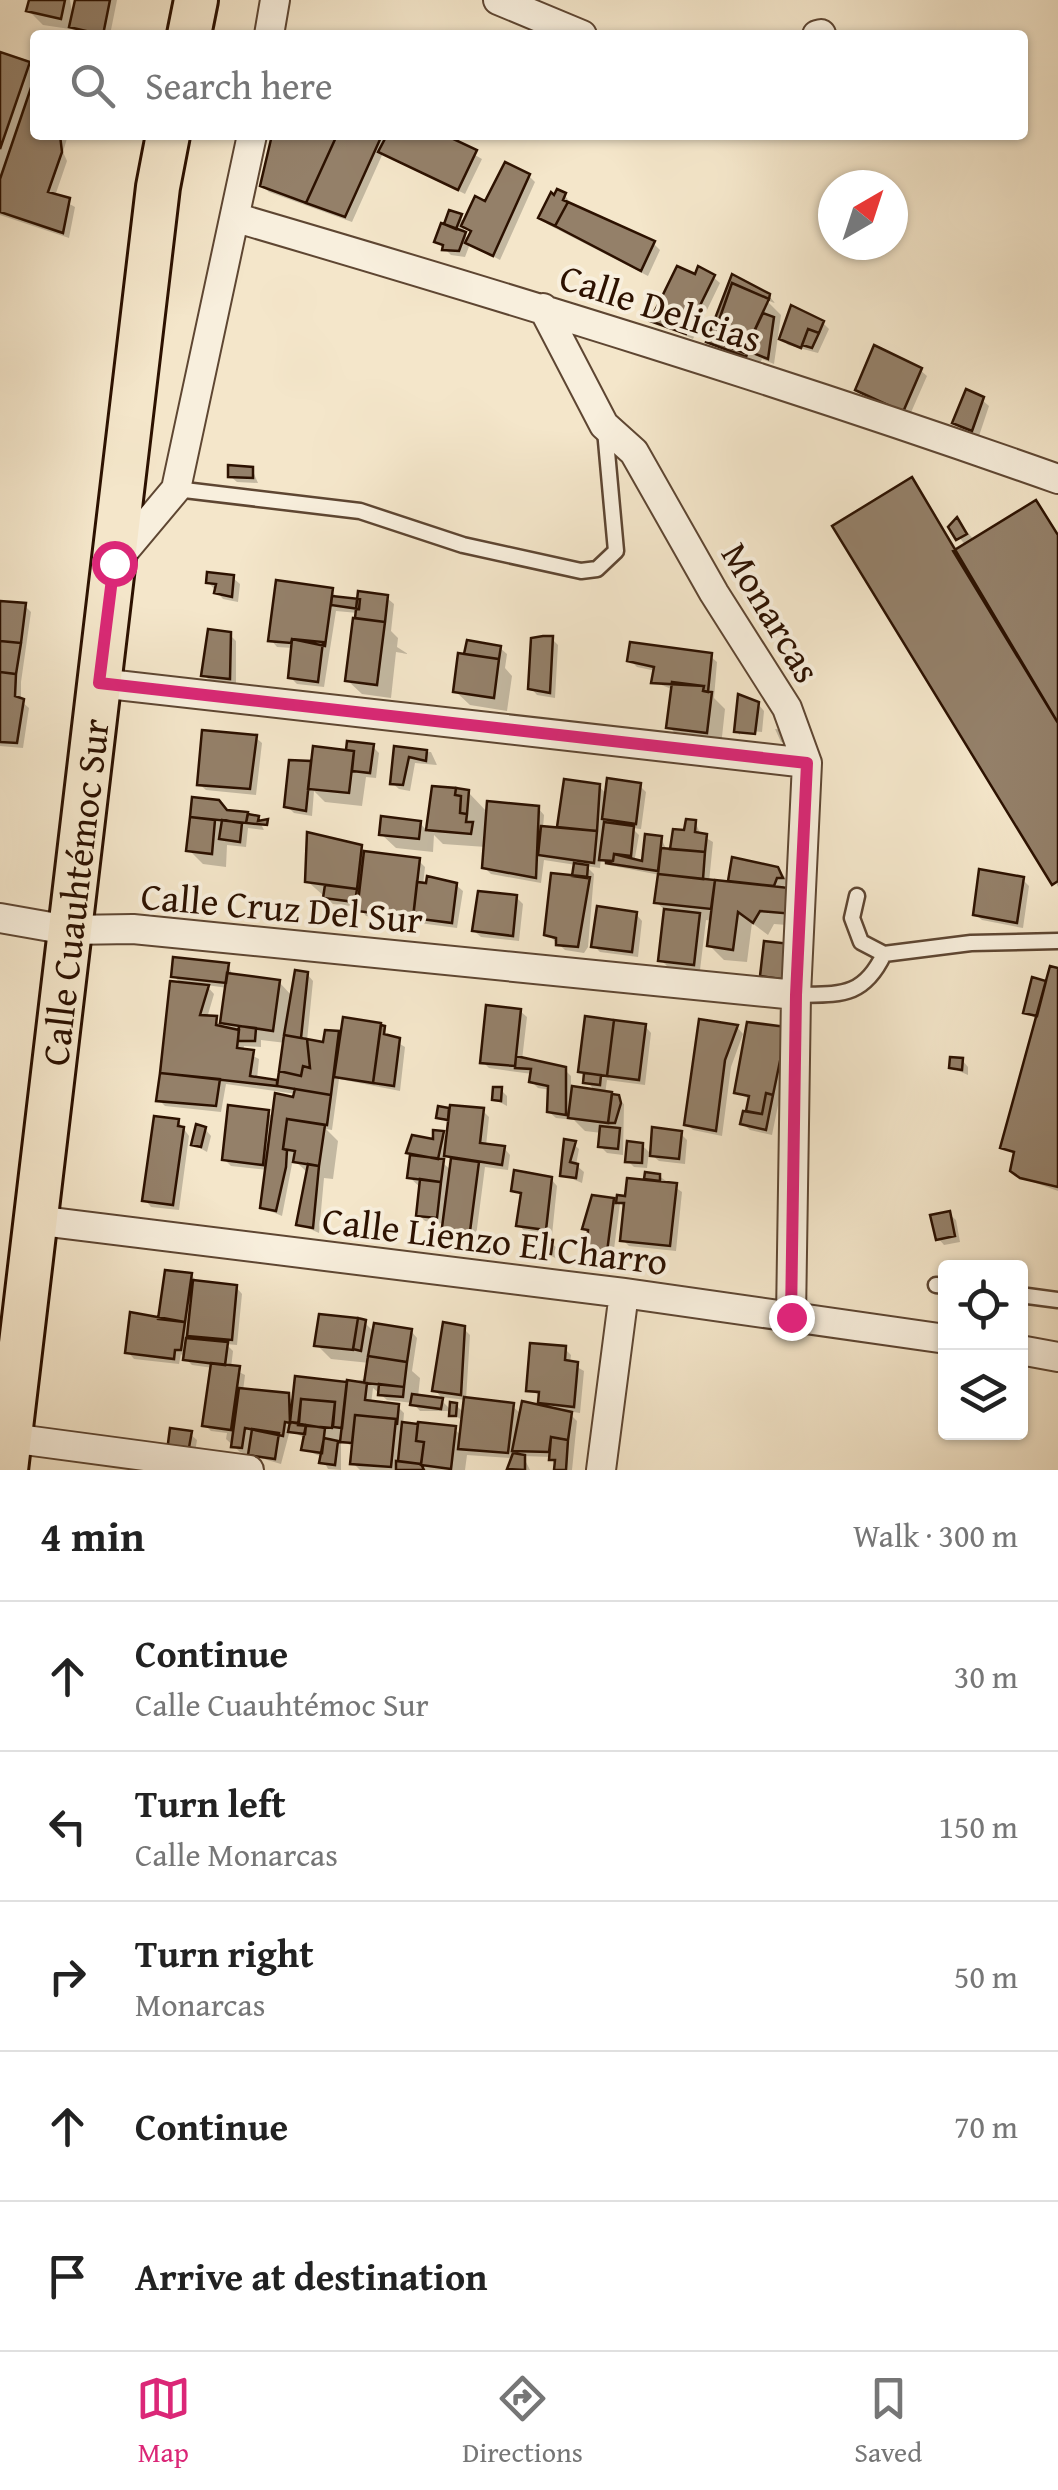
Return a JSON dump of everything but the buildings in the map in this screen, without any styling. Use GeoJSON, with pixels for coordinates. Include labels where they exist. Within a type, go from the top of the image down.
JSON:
{"type":"FeatureCollection","features":[{"type":"Feature","properties":{"kind":"main road"},"geometry":{"type":"LineString","coordinates":[[190,30],[196,0]]}},
{"type":"Feature","properties":{"kind":"main road","name":"Calle Cuauhtémoc Sur"},"geometry":{"type":"LineString","coordinates":[[8,1454],[68,930],[158,187],[167,140]]}},
{"type":"Feature","properties":{"kind":"street"},"geometry":{"type":"LineString","coordinates":[[270,30],[275,0]]}},
{"type":"Feature","properties":{"kind":"street"},"geometry":{"type":"LineString","coordinates":[[498,0],[570,30]]}},
{"type":"Feature","properties":{"kind":"street"},"geometry":{"type":"LineString","coordinates":[[114,563],[176,489],[238,218],[251,140]]}},
{"type":"Feature","properties":{"kind":"street","name":"Calle Delicias"},"geometry":{"type":"LineString","coordinates":[[238,218],[543,308],[1058,478]]}},
{"type":"Feature","properties":{"kind":"street","name":"Monarcas"},"geometry":{"type":"LineString","coordinates":[[543,308],[604,425],[634,452],[714,593],[788,708],[807,763],[796,995],[791,1317]]}},
{"type":"Feature","properties":{"kind":"street"},"geometry":{"type":"LineString","coordinates":[[99,683],[807,763]]}},
{"type":"Feature","properties":{"kind":"street","name":"Calle Cruz Del Sur"},"geometry":{"type":"LineString","coordinates":[[0,918],[68,930],[133,929],[796,995]]}},
{"type":"Feature","properties":{"kind":"street","name":"Calle Lienzo El Charro"},"geometry":{"type":"LineString","coordinates":[[34,1220],[624,1293],[938,1338]]}},
{"type":"Feature","properties":{"kind":"street"},"geometry":{"type":"LineString","coordinates":[[601,1470],[624,1293]]}},
{"type":"Feature","properties":{"kind":"street"},"geometry":{"type":"LineString","coordinates":[[1028,1351],[1058,1357]]}},
{"type":"Feature","properties":{"kind":"street"},"geometry":{"type":"LineString","coordinates":[[8,1454],[250,1470]]}},
{"type":"Feature","properties":{"kind":"lane"},"geometry":{"type":"LineString","coordinates":[[176,489],[360,511],[463,545],[582,570],[597,569],[616,552],[604,425]]}},
{"type":"Feature","properties":{"kind":"lane"},"geometry":{"type":"LineString","coordinates":[[857,896],[852,918],[861,942],[884,954],[1058,940]]}},
{"type":"Feature","properties":{"kind":"lane"},"geometry":{"type":"LineString","coordinates":[[796,995],[846,994],[873,976],[884,954]]}},
{"type":"Feature","properties":{"kind":"lane"},"geometry":{"type":"LineString","coordinates":[[1028,1296],[1058,1300]]}},
{"type":"Feature","properties":{"kind":"route"},"geometry":{"type":"LineString","coordinates":[[114,563],[99,683],[807,763],[796,995],[791,1317]]}}]}
